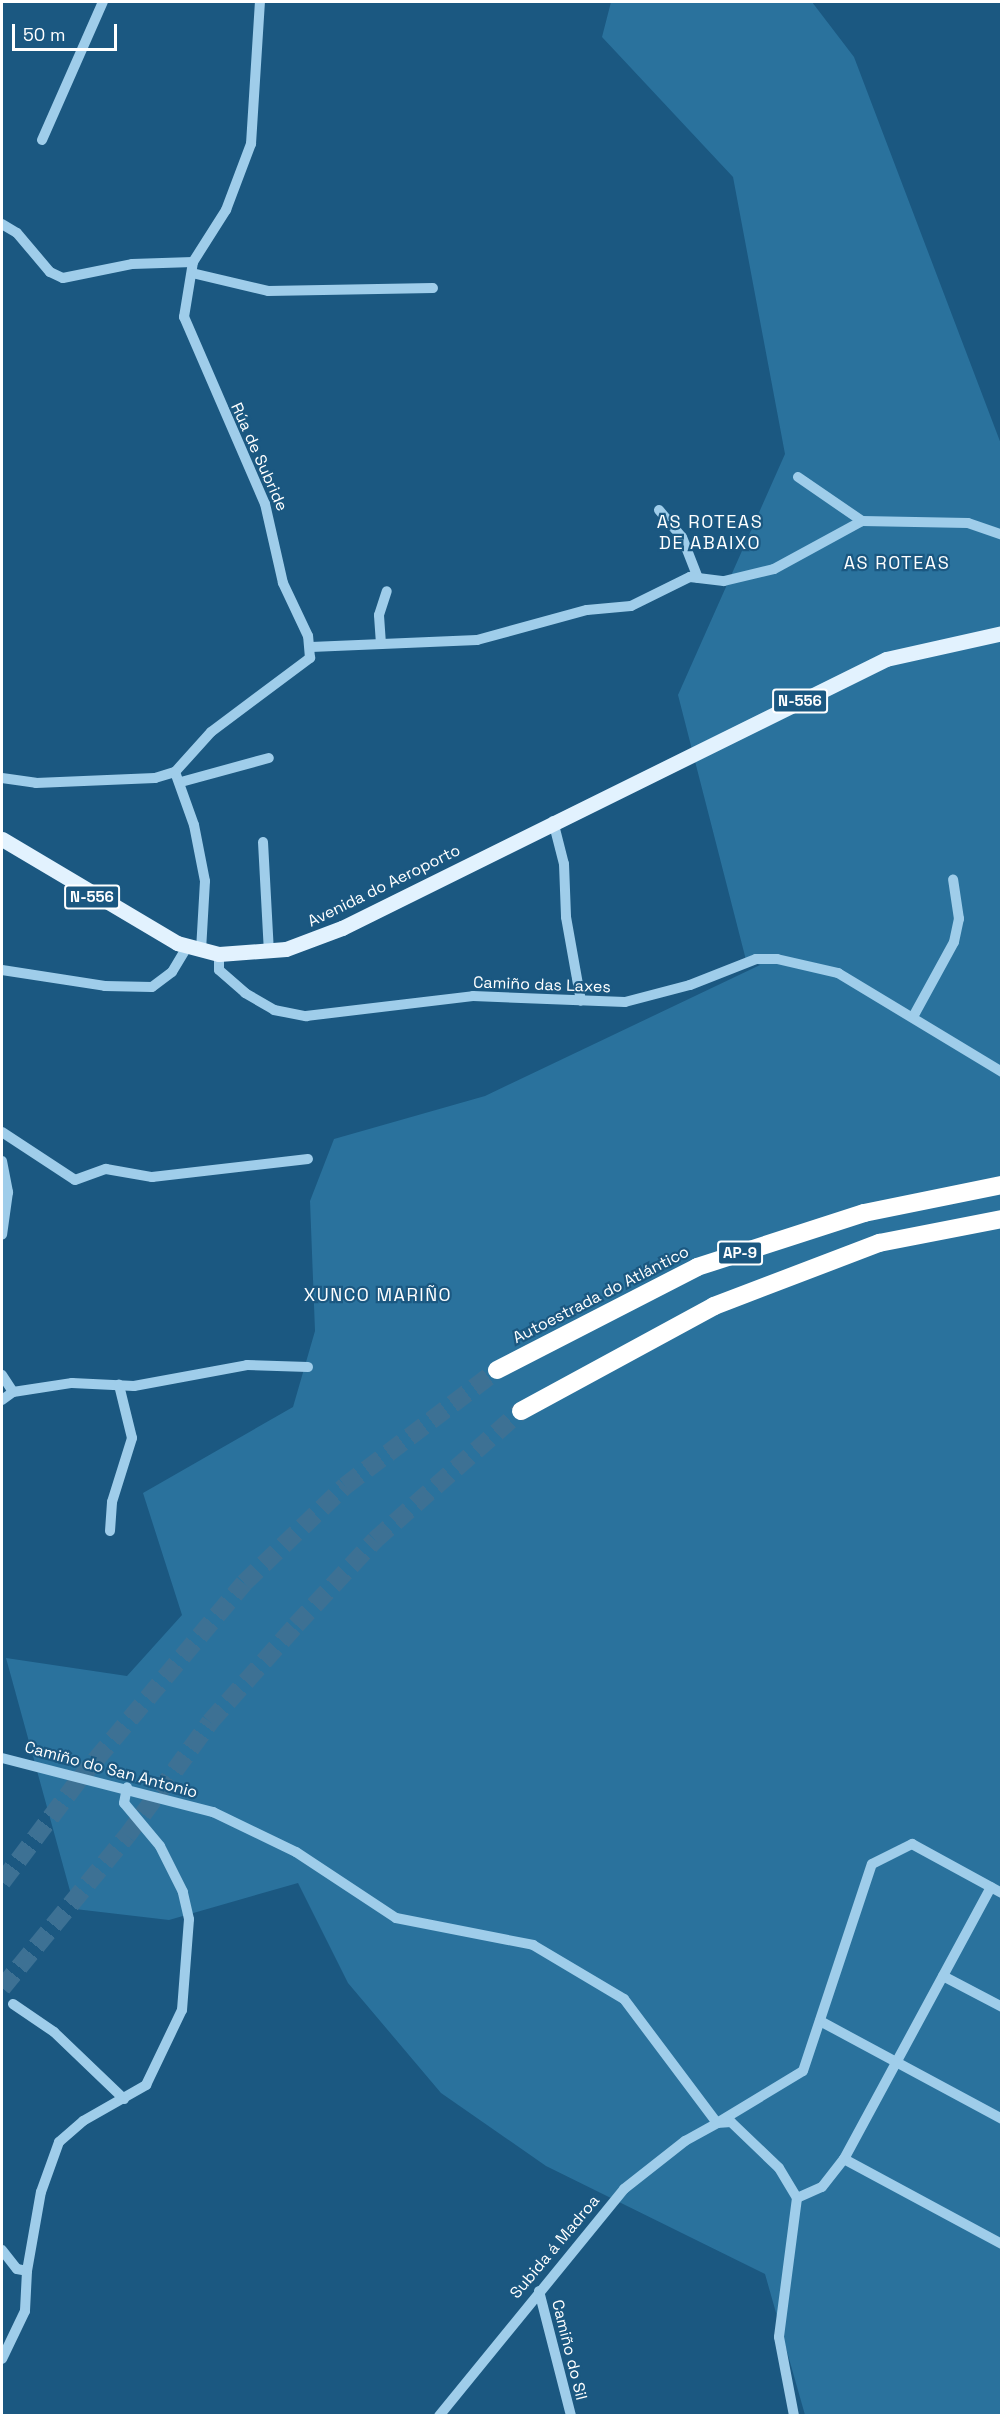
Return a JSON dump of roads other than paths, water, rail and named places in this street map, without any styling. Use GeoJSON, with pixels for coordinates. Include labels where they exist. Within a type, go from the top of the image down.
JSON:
{"type":"FeatureCollection","features":[{"type":"Feature","properties":{"kind":"highway","name":"Autoestrada do Atlántico"},"geometry":{"type":"LineString","coordinates":[[497,1370],[697,1267],[864,1213],[1002,1185]]}},
{"type":"Feature","properties":{"kind":"highway","name":"AP-9"},"geometry":{"type":"LineString","coordinates":[[521,1411],[714,1306],[879,1243],[1002,1219]]}},
{"type":"Feature","properties":{"kind":"main road","name":"Avenida do Aeroporto"},"geometry":{"type":"LineString","coordinates":[[2,839],[119,914],[194,948],[219,954],[269,952],[342,928],[553,821],[886,659],[1002,633]]}},
{"type":"Feature","properties":{"kind":"street"},"geometry":{"type":"LineString","coordinates":[[42,140],[103,2]]}},
{"type":"Feature","properties":{"kind":"street","name":"Rúa de Subride"},"geometry":{"type":"LineString","coordinates":[[260,2],[251,144],[226,210],[193,268],[184,308],[188,337],[265,504],[284,583],[311,647]]}},
{"type":"Feature","properties":{"kind":"street"},"geometry":{"type":"LineString","coordinates":[[2,224],[33,248],[50,272],[63,278],[132,264],[193,268],[268,291],[433,288]]}},
{"type":"Feature","properties":{"kind":"street"},"geometry":{"type":"LineString","coordinates":[[798,477],[862,521]]}},
{"type":"Feature","properties":{"kind":"street"},"geometry":{"type":"LineString","coordinates":[[659,510],[682,537],[698,578]]}},
{"type":"Feature","properties":{"kind":"street"},"geometry":{"type":"LineString","coordinates":[[2,778],[58,782],[155,778],[175,772],[210,732],[301,669],[311,647],[486,639],[587,610],[631,606],[679,580],[698,578],[724,581],[774,569],[862,521],[968,523],[1002,535]]}},
{"type":"Feature","properties":{"kind":"street"},"geometry":{"type":"LineString","coordinates":[[381,644],[378,615],[387,591]]}},
{"type":"Feature","properties":{"kind":"street"},"geometry":{"type":"LineString","coordinates":[[181,782],[269,758]]}},
{"type":"Feature","properties":{"kind":"street"},"geometry":{"type":"LineString","coordinates":[[2,970],[105,986],[152,987],[172,972],[194,948],[205,881],[181,782],[175,772]]}},
{"type":"Feature","properties":{"kind":"street"},"geometry":{"type":"LineString","coordinates":[[553,821],[564,864],[566,917],[581,1001]]}},
{"type":"Feature","properties":{"kind":"street"},"geometry":{"type":"LineString","coordinates":[[263,842],[269,952]]}},
{"type":"Feature","properties":{"kind":"street"},"geometry":{"type":"LineString","coordinates":[[913,1017],[954,942],[959,919],[953,879]]}},
{"type":"Feature","properties":{"kind":"street","name":"Camiño das Laxes"},"geometry":{"type":"LineString","coordinates":[[219,954],[219,970],[245,993],[274,1010],[306,1016],[473,996],[600,1004],[655,996],[756,959],[777,959],[838,973],[1002,1072]]}},
{"type":"Feature","properties":{"kind":"street"},"geometry":{"type":"LineString","coordinates":[[2,1132],[75,1180],[106,1169],[152,1177],[308,1159]]}},
{"type":"Feature","properties":{"kind":"street"},"geometry":{"type":"LineString","coordinates":[[2,1161],[8,1192],[2,1235]]}},
{"type":"Feature","properties":{"kind":"street"},"geometry":{"type":"LineString","coordinates":[[2,1400],[13,1392],[72,1383],[119,1385],[247,1365],[308,1367]]}},
{"type":"Feature","properties":{"kind":"street"},"geometry":{"type":"LineString","coordinates":[[2,1375],[13,1392]]}},
{"type":"Feature","properties":{"kind":"street"},"geometry":{"type":"LineString","coordinates":[[110,1531],[112,1502],[132,1438],[119,1385]]}},
{"type":"Feature","properties":{"kind":"street","name":"Camiño do San Antonio"},"geometry":{"type":"LineString","coordinates":[[2,1758],[127,1787],[213,1812],[296,1852],[396,1917],[533,1945],[624,1999],[717,2123]]}},
{"type":"Feature","properties":{"kind":"street"},"geometry":{"type":"LineString","coordinates":[[2,2359],[25,2311],[27,2271],[41,2192],[59,2142],[82,2121],[146,2085],[156,2071],[182,2010],[189,1919],[172,1865],[124,1803],[127,1787]]}},
{"type":"Feature","properties":{"kind":"street","name":"Subida á Madroa"},"geometry":{"type":"LineString","coordinates":[[440,2415],[624,2188],[656,2160],[803,2071],[872,1864],[912,1844],[1002,1893]]}},
{"type":"Feature","properties":{"kind":"street"},"geometry":{"type":"LineString","coordinates":[[797,2198],[822,2187],[844,2159],[991,1887]]}},
{"type":"Feature","properties":{"kind":"street"},"geometry":{"type":"LineString","coordinates":[[943,1976],[1002,2007]]}},
{"type":"Feature","properties":{"kind":"street"},"geometry":{"type":"LineString","coordinates":[[13,2004],[54,2032],[124,2098]]}},
{"type":"Feature","properties":{"kind":"street"},"geometry":{"type":"LineString","coordinates":[[820,2021],[1002,2119]]}},
{"type":"Feature","properties":{"kind":"street"},"geometry":{"type":"LineString","coordinates":[[717,2123],[731,2122],[748,2134],[797,2198],[778,2337],[794,2415]]}},
{"type":"Feature","properties":{"kind":"street"},"geometry":{"type":"LineString","coordinates":[[844,2159],[1002,2244]]}},
{"type":"Feature","properties":{"kind":"street"},"geometry":{"type":"LineString","coordinates":[[2,2250],[17,2269],[27,2271]]}},
{"type":"Feature","properties":{"kind":"street","name":"Camiño do Sil"},"geometry":{"type":"LineString","coordinates":[[539,2291],[571,2415]]}},
{"type":"Feature","properties":{"kind":"tunnel"},"geometry":{"type":"LineString","coordinates":[[2,1882],[78,1781],[244,1583],[345,1486],[497,1370]]}},
{"type":"Feature","properties":{"kind":"tunnel"},"geometry":{"type":"LineString","coordinates":[[2,1988],[127,1836],[210,1722],[296,1625],[375,1540],[521,1411]]}},
{"type":"Feature","properties":{"kind":"district","name":"AS ROTEAS DE ABAIXO"},"geometry":{"type":"Point","coordinates":[710,533]}},
{"type":"Feature","properties":{"kind":"district","name":"AS ROTEAS"},"geometry":{"type":"Point","coordinates":[897,563]}},
{"type":"Feature","properties":{"kind":"district","name":"XUNCO MARIÑO"},"geometry":{"type":"Point","coordinates":[378,1295]}}]}
